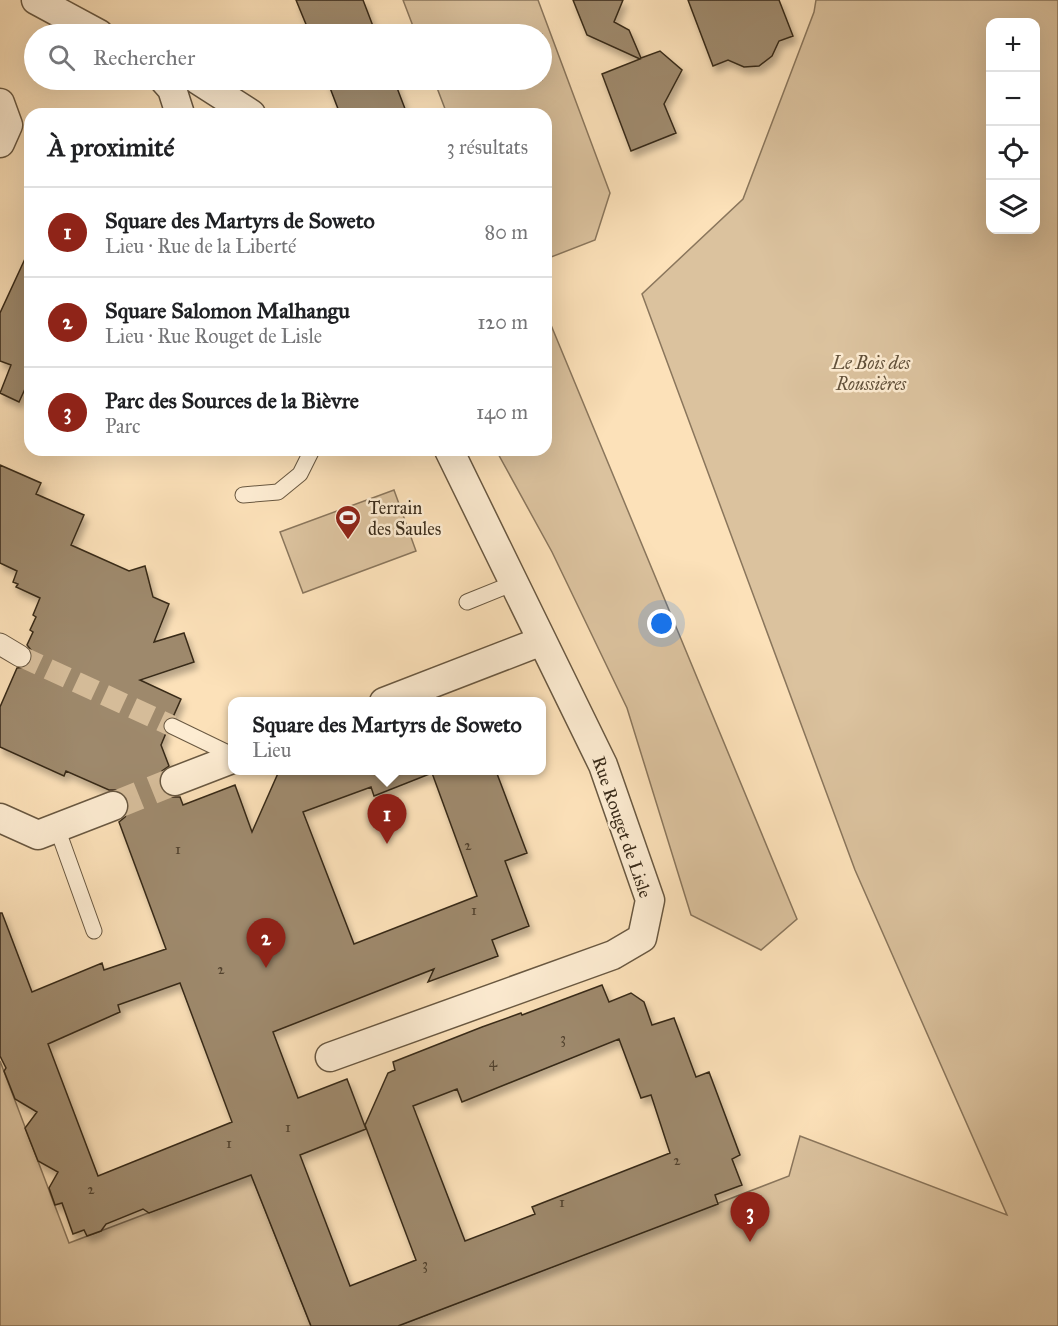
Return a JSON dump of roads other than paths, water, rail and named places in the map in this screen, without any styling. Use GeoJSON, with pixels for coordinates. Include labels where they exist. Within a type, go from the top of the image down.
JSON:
{"type":"FeatureCollection","features":[{"type":"Feature","properties":{"kind":"street"},"geometry":{"type":"LineString","coordinates":[[36,0],[80,24]]}},
{"type":"Feature","properties":{"kind":"street"},"geometry":{"type":"LineString","coordinates":[[172,90],[178,108]]}},
{"type":"Feature","properties":{"kind":"street"},"geometry":{"type":"LineString","coordinates":[[213,90],[241,108]]}},
{"type":"Feature","properties":{"kind":"street","name":"Rue Rouget de Lisle"},"geometry":{"type":"LineString","coordinates":[[330,1057],[613,955],[642,938],[650,900],[603,765],[451,456]]}},
{"type":"Feature","properties":{"kind":"street"},"geometry":{"type":"LineString","coordinates":[[397,697],[542,641]]}},
{"type":"Feature","properties":{"kind":"street"},"geometry":{"type":"LineString","coordinates":[[0,644],[20,656]]}},
{"type":"Feature","properties":{"kind":"street"},"geometry":{"type":"LineString","coordinates":[[176,781],[228,759]]}},
{"type":"Feature","properties":{"kind":"street"},"geometry":{"type":"LineString","coordinates":[[0,818],[38,836],[112,806]]}},
{"type":"Feature","properties":{"kind":"lane"},"geometry":{"type":"LineString","coordinates":[[243,495],[278,492],[300,474],[309,456]]}},
{"type":"Feature","properties":{"kind":"lane"},"geometry":{"type":"LineString","coordinates":[[467,602],[514,583]]}},
{"type":"Feature","properties":{"kind":"lane"},"geometry":{"type":"LineString","coordinates":[[172,726],[228,755]]}},
{"type":"Feature","properties":{"kind":"lane"},"geometry":{"type":"LineString","coordinates":[[57,828],[94,931]]}},
{"type":"Feature","properties":{"kind":"tunnel"},"geometry":{"type":"LineString","coordinates":[[20,656],[172,726]]}},
{"type":"Feature","properties":{"kind":"tunnel"},"geometry":{"type":"LineString","coordinates":[[113,806],[175,781]]}},
{"type":"Feature","properties":{"kind":"place","name":"Terrain des Saules"},"geometry":{"type":"Point","coordinates":[348,541]}},
{"type":"Feature","properties":{"kind":"place","name":"Square des Martyrs de Soweto"},"geometry":{"type":"Point","coordinates":[387,844]}},
{"type":"Feature","properties":{"kind":"place","name":"Square Salomon Malhangu"},"geometry":{"type":"Point","coordinates":[266,968]}},
{"type":"Feature","properties":{"kind":"place","name":"Parc des Sources de la Bièvre"},"geometry":{"type":"Point","coordinates":[750,1242]}},
{"type":"Feature","properties":{"kind":"park label","name":"Le Bois des Roussières"},"geometry":{"type":"Point","coordinates":[871,373]}}]}
